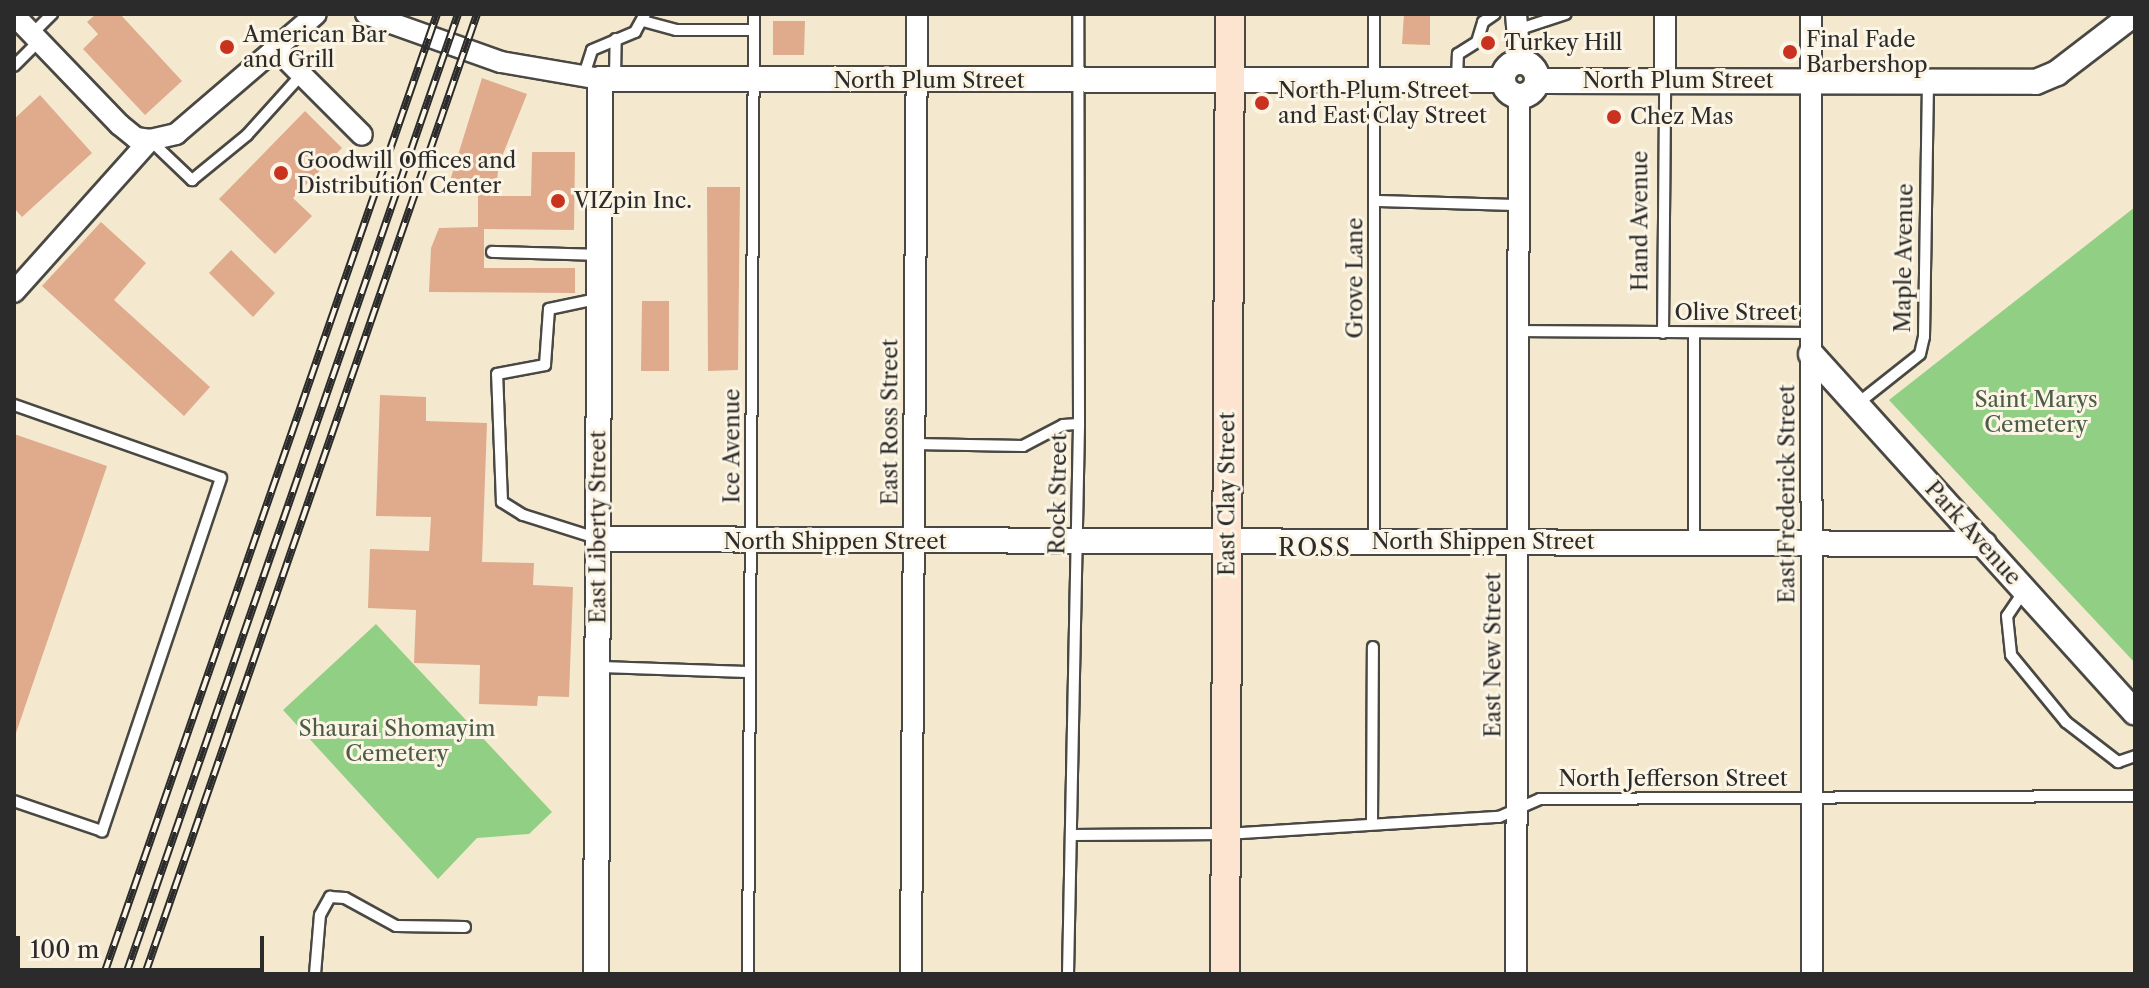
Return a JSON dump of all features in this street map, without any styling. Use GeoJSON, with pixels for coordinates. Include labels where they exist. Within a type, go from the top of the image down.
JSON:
{"type":"FeatureCollection","features":[{"type":"Feature","properties":{"kind":"main road","name":"East Clay Street"},"geometry":{"type":"LineString","coordinates":[[1225,974],[1230,14]]}},
{"type":"Feature","properties":{"kind":"street"},"geometry":{"type":"LineString","coordinates":[[14,15],[120,125],[136,138],[150,140],[176,134],[316,14]]}},
{"type":"Feature","properties":{"kind":"street","name":"North Plum Street"},"geometry":{"type":"LineString","coordinates":[[366,14],[501,62],[599,79],[1077,82],[2044,80],[2126,16]]}},
{"type":"Feature","properties":{"kind":"street","name":"East Ross Street"},"geometry":{"type":"LineString","coordinates":[[911,974],[917,14]]}},
{"type":"Feature","properties":{"kind":"street","name":"Hand Avenue"},"geometry":{"type":"LineString","coordinates":[[1665,14],[1665,81]]}},
{"type":"Feature","properties":{"kind":"street","name":"East Frederick Street"},"geometry":{"type":"LineString","coordinates":[[1811,14],[1812,974]]}},
{"type":"Feature","properties":{"kind":"street"},"geometry":{"type":"LineString","coordinates":[[1518,22],[1520,80]]}},
{"type":"Feature","properties":{"kind":"street"},"geometry":{"type":"LineString","coordinates":[[274,47],[362,135]]}},
{"type":"Feature","properties":{"kind":"street","name":"East Liberty Street"},"geometry":{"type":"LineString","coordinates":[[596,974],[599,79]]}},
{"type":"Feature","properties":{"kind":"street","name":"East New Street"},"geometry":{"type":"LineString","coordinates":[[1516,974],[1520,80]]}},
{"type":"Feature","properties":{"kind":"street"},"geometry":{"type":"LineString","coordinates":[[14,292],[150,140]]}},
{"type":"Feature","properties":{"kind":"street","name":"Park Avenue"},"geometry":{"type":"LineString","coordinates":[[1810,344],[1857,404],[2135,712]]}},
{"type":"Feature","properties":{"kind":"street","name":"North Shippen Street"},"geometry":{"type":"LineString","coordinates":[[598,539],[751,542],[1984,544]]}},
{"type":"Feature","properties":{"kind":"lane"},"geometry":{"type":"LineString","coordinates":[[14,66],[52,14]]}},
{"type":"Feature","properties":{"kind":"lane","name":"Ice Avenue"},"geometry":{"type":"LineString","coordinates":[[748,974],[754,14]]}},
{"type":"Feature","properties":{"kind":"lane","name":"Rock Street"},"geometry":{"type":"LineString","coordinates":[[1068,974],[1079,424],[1078,14]]}},
{"type":"Feature","properties":{"kind":"lane","name":"Grove Lane"},"geometry":{"type":"LineString","coordinates":[[1374,14],[1374,541]]}},
{"type":"Feature","properties":{"kind":"lane"},"geometry":{"type":"LineString","coordinates":[[1457,80],[1458,54],[1477,42],[1483,22],[1495,14]]}},
{"type":"Feature","properties":{"kind":"lane"},"geometry":{"type":"LineString","coordinates":[[1518,22],[1566,14]]}},
{"type":"Feature","properties":{"kind":"lane"},"geometry":{"type":"LineString","coordinates":[[599,79],[592,50],[635,32],[644,18],[676,30],[754,30]]}},
{"type":"Feature","properties":{"kind":"lane"},"geometry":{"type":"LineString","coordinates":[[599,79],[616,39]]}},
{"type":"Feature","properties":{"kind":"lane"},"geometry":{"type":"LineString","coordinates":[[150,140],[192,180],[247,135],[301,75]]}},
{"type":"Feature","properties":{"kind":"lane","name":"Hand Avenue"},"geometry":{"type":"LineString","coordinates":[[1663,333],[1665,81]]}},
{"type":"Feature","properties":{"kind":"lane","name":"Maple Avenue"},"geometry":{"type":"LineString","coordinates":[[1857,404],[1920,354],[1922,345],[1928,82]]}},
{"type":"Feature","properties":{"kind":"lane"},"geometry":{"type":"LineString","coordinates":[[1375,201],[1518,205]]}},
{"type":"Feature","properties":{"kind":"lane"},"geometry":{"type":"LineString","coordinates":[[492,252],[600,255]]}},
{"type":"Feature","properties":{"kind":"lane"},"geometry":{"type":"LineString","coordinates":[[598,539],[523,515],[502,502],[497,374],[545,365],[549,309],[600,298]]}},
{"type":"Feature","properties":{"kind":"lane","name":"Olive Street"},"geometry":{"type":"LineString","coordinates":[[1519,331],[1694,333],[1810,344]]}},
{"type":"Feature","properties":{"kind":"lane"},"geometry":{"type":"LineString","coordinates":[[1694,333],[1694,543]]}},
{"type":"Feature","properties":{"kind":"lane"},"geometry":{"type":"LineString","coordinates":[[14,405],[221,478],[102,831],[14,801]]}},
{"type":"Feature","properties":{"kind":"lane"},"geometry":{"type":"LineString","coordinates":[[914,444],[1023,446],[1063,425],[1079,424]]}},
{"type":"Feature","properties":{"kind":"lane"},"geometry":{"type":"LineString","coordinates":[[2025,590],[2007,616],[2011,655],[2066,722],[2118,762],[2135,756]]}},
{"type":"Feature","properties":{"kind":"lane"},"geometry":{"type":"LineString","coordinates":[[1372,823],[1373,647]]}},
{"type":"Feature","properties":{"kind":"lane"},"geometry":{"type":"LineString","coordinates":[[598,667],[749,672]]}},
{"type":"Feature","properties":{"kind":"lane","name":"North Jefferson Street"},"geometry":{"type":"LineString","coordinates":[[1072,835],[1226,834],[1499,817],[1540,799],[2135,796]]}},
{"type":"Feature","properties":{"kind":"lane"},"geometry":{"type":"LineString","coordinates":[[315,974],[320,915],[330,897],[345,898],[396,926],[465,927]]}},
{"type":"Feature","properties":{"kind":"green space","name":"Saint Marys Cemetery"},"geometry":{"type":"Polygon","coordinates":[[[2135,207],[2135,663],[1889,400],[2135,207]]]}},
{"type":"Feature","properties":{"kind":"green space","name":"Shaurai Shomayim Cemetery"},"geometry":{"type":"Polygon","coordinates":[[[376,624],[552,812],[529,834],[477,838],[438,879],[283,710],[376,624]]]}},
{"type":"Feature","properties":{"kind":"building"},"geometry":{"type":"Polygon","coordinates":[[[96,14],[120,14],[182,81],[145,115],[83,49],[98,34],[87,22],[96,14]]]}},
{"type":"Feature","properties":{"kind":"building"},"geometry":{"type":"Polygon","coordinates":[[[1404,14],[1430,14],[1430,45],[1402,44],[1404,14]]]}},
{"type":"Feature","properties":{"kind":"building"},"geometry":{"type":"Polygon","coordinates":[[[773,21],[805,21],[804,55],[773,55],[773,21]]]}},
{"type":"Feature","properties":{"kind":"building"},"geometry":{"type":"Polygon","coordinates":[[[482,78],[527,94],[499,164],[495,196],[531,196],[532,152],[575,152],[574,230],[484,229],[484,268],[575,268],[575,293],[429,292],[431,248],[439,228],[478,227],[478,187],[448,187],[482,78]]]}},
{"type":"Feature","properties":{"kind":"building"},"geometry":{"type":"Polygon","coordinates":[[[40,95],[92,153],[22,217],[14,208],[14,119],[40,95]]]}},
{"type":"Feature","properties":{"kind":"building","name":"Goodwill Offices and Distribution Center"},"geometry":{"type":"Polygon","coordinates":[[[305,111],[342,148],[293,198],[312,216],[275,254],[219,199],[305,111]]]}},
{"type":"Feature","properties":{"kind":"building"},"geometry":{"type":"Polygon","coordinates":[[[707,187],[740,187],[738,370],[708,371],[707,187]]]}},
{"type":"Feature","properties":{"kind":"building"},"geometry":{"type":"Polygon","coordinates":[[[101,222],[146,263],[114,300],[210,387],[184,416],[42,286],[101,222]]]}},
{"type":"Feature","properties":{"kind":"building"},"geometry":{"type":"Polygon","coordinates":[[[231,250],[275,293],[253,317],[209,273],[231,250]]]}},
{"type":"Feature","properties":{"kind":"building"},"geometry":{"type":"Polygon","coordinates":[[[642,301],[669,301],[669,371],[641,371],[642,301]]]}},
{"type":"Feature","properties":{"kind":"building"},"geometry":{"type":"Polygon","coordinates":[[[380,395],[426,397],[426,421],[487,423],[482,562],[534,563],[533,585],[573,587],[569,697],[538,696],[537,706],[479,704],[480,665],[414,663],[416,610],[368,608],[370,549],[429,551],[431,517],[376,516],[380,395]]]}},
{"type":"Feature","properties":{"kind":"building"},"geometry":{"type":"Polygon","coordinates":[[[14,434],[107,466],[16,733],[14,733],[14,434]]]}},
{"type":"Feature","properties":{"kind":"railway"},"geometry":{"type":"LineString","coordinates":[[104,974],[437,14]]}},
{"type":"Feature","properties":{"kind":"railway"},"geometry":{"type":"LineString","coordinates":[[126,974],[458,14]]}},
{"type":"Feature","properties":{"kind":"railway"},"geometry":{"type":"LineString","coordinates":[[145,974],[477,14]]}},
{"type":"Feature","properties":{"kind":"place","name":"Turkey Hill"},"geometry":{"type":"Point","coordinates":[1488,43]}},
{"type":"Feature","properties":{"kind":"place","name":"American Bar and Grill"},"geometry":{"type":"Point","coordinates":[227,47]}},
{"type":"Feature","properties":{"kind":"place","name":"Final Fade Barbershop"},"geometry":{"type":"Point","coordinates":[1790,52]}},
{"type":"Feature","properties":{"kind":"place","name":"North Plum Street and East Clay Street"},"geometry":{"type":"Point","coordinates":[1262,103]}},
{"type":"Feature","properties":{"kind":"place","name":"Chez Mas"},"geometry":{"type":"Point","coordinates":[1614,117]}},
{"type":"Feature","properties":{"kind":"place","name":"Goodwill Offices and Distribution Center"},"geometry":{"type":"Point","coordinates":[281,173]}},
{"type":"Feature","properties":{"kind":"place","name":"VIZpin Inc."},"geometry":{"type":"Point","coordinates":[558,201]}},
{"type":"Feature","properties":{"kind":"district","name":"ROSS"},"geometry":{"type":"Point","coordinates":[1315,548]}}]}
